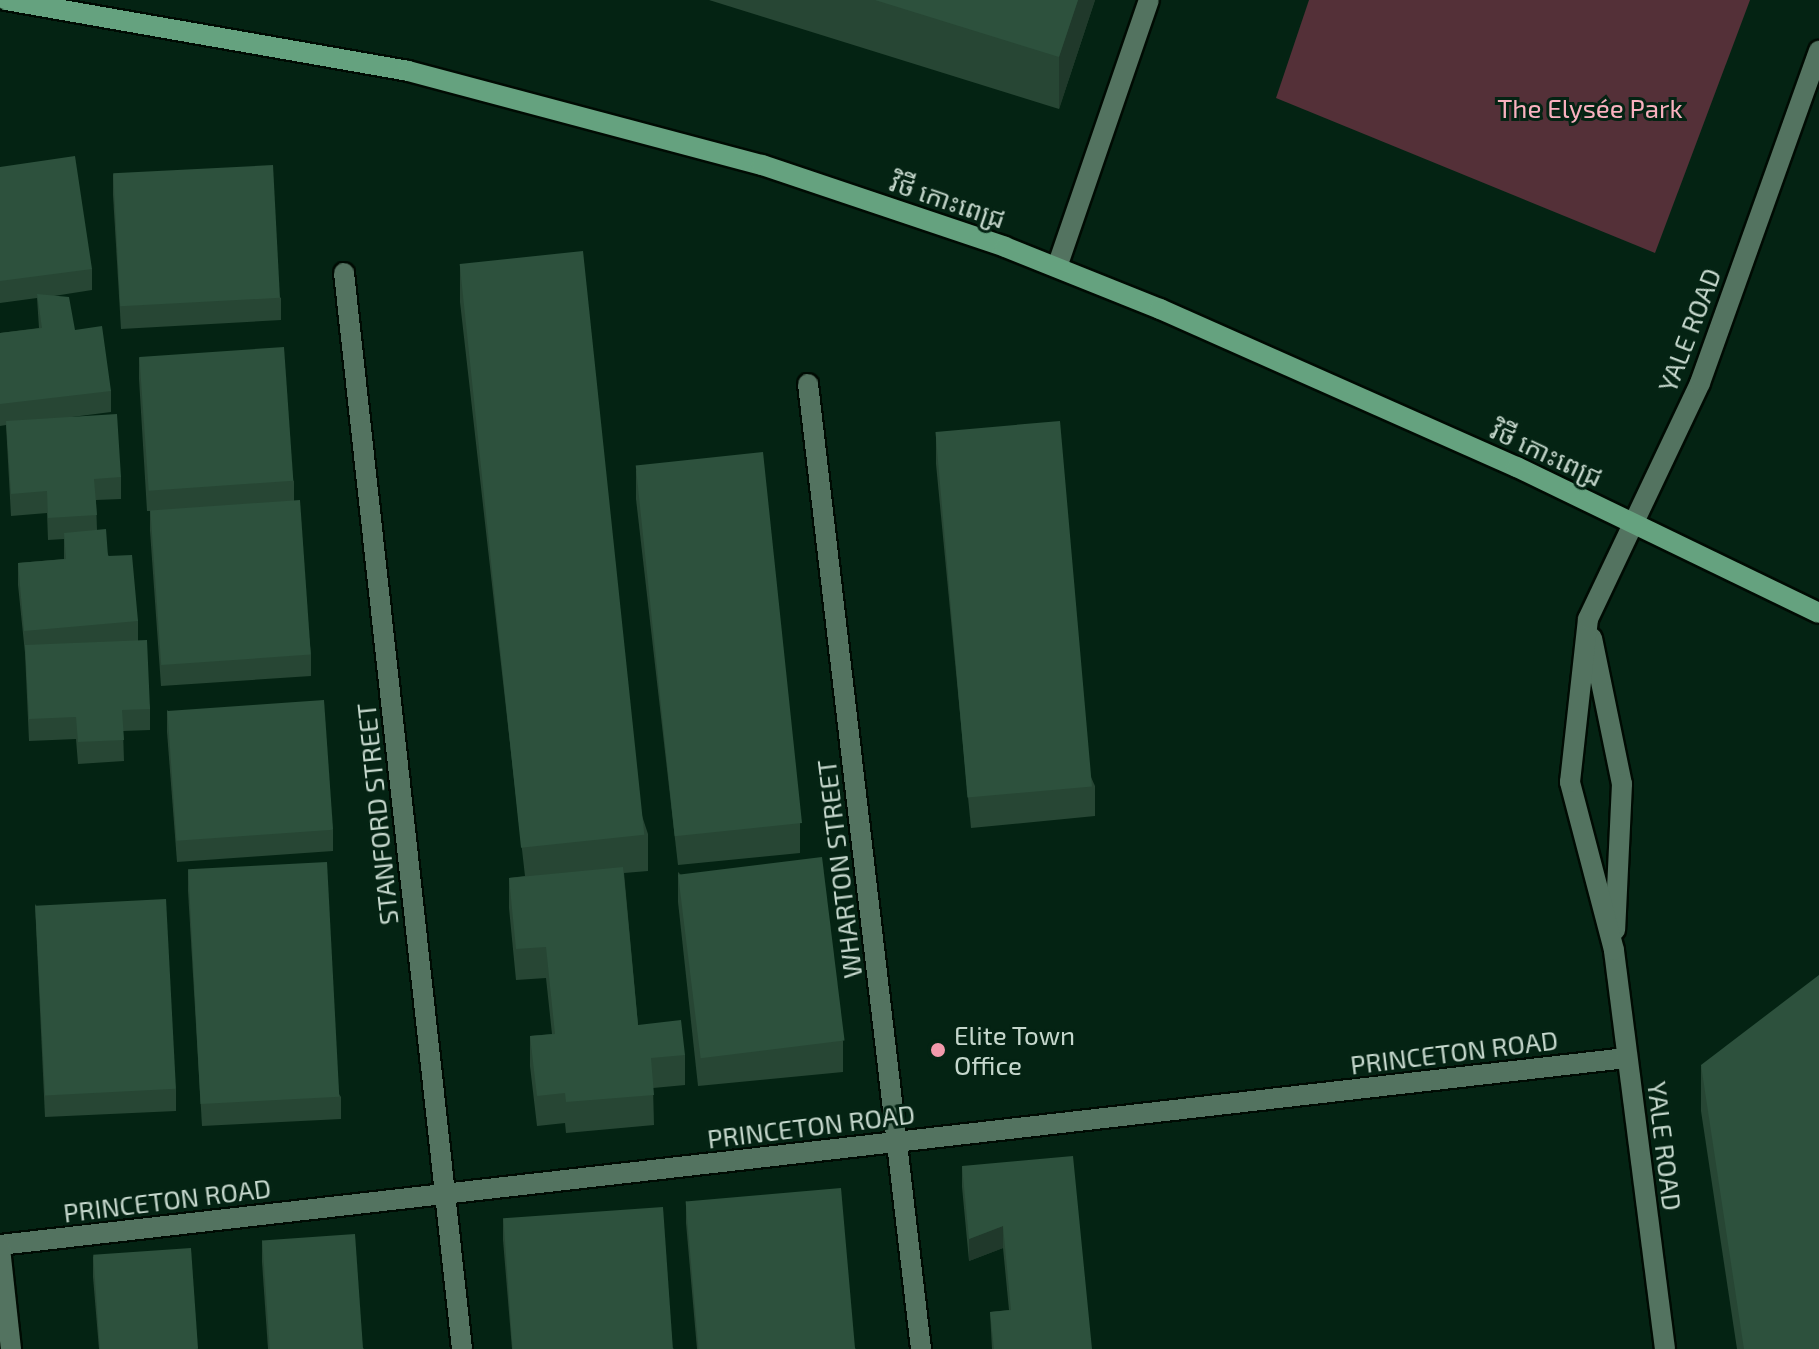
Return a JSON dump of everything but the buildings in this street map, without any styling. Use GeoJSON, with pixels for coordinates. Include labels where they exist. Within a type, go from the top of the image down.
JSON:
{"type":"FeatureCollection","features":[{"type":"Feature","properties":{"kind":"main road","name":"វិថី កោះពេជ្រ"},"geometry":{"type":"LineString","coordinates":[[6,0],[408,71],[762,165],[1057,267],[1333,384],[1631,521],[1819,613]]}},
{"type":"Feature","properties":{"kind":"street"},"geometry":{"type":"LineString","coordinates":[[1057,267],[1149,0]]}},
{"type":"Feature","properties":{"kind":"street","name":"YALE ROAD"},"geometry":{"type":"LineString","coordinates":[[1665,1349],[1614,950],[1570,782],[1588,619],[1631,521],[1700,383],[1819,51]]}},
{"type":"Feature","properties":{"kind":"street","name":"STANFORD STREET"},"geometry":{"type":"LineString","coordinates":[[344,273],[462,1349]]}},
{"type":"Feature","properties":{"kind":"street","name":"WHARTON STREET"},"geometry":{"type":"LineString","coordinates":[[808,384],[921,1349]]}},
{"type":"Feature","properties":{"kind":"street","name":"YALE ROAD"},"geometry":{"type":"LineString","coordinates":[[1588,619],[1622,784],[1614,950]]}},
{"type":"Feature","properties":{"kind":"street","name":"PRINCETON ROAD"},"geometry":{"type":"LineString","coordinates":[[0,1247],[1627,1058]]}},
{"type":"Feature","properties":{"kind":"street"},"geometry":{"type":"LineString","coordinates":[[0,1247],[11,1349]]}},
{"type":"Feature","properties":{"kind":"green space","name":"The Elysée Park"},"geometry":{"type":"Polygon","coordinates":[[[1309,0],[1750,0],[1655,253],[1276,98],[1309,0]]]}},
{"type":"Feature","properties":{"kind":"place","name":"Elite Town Office"},"geometry":{"type":"Point","coordinates":[938,1050]}}]}
